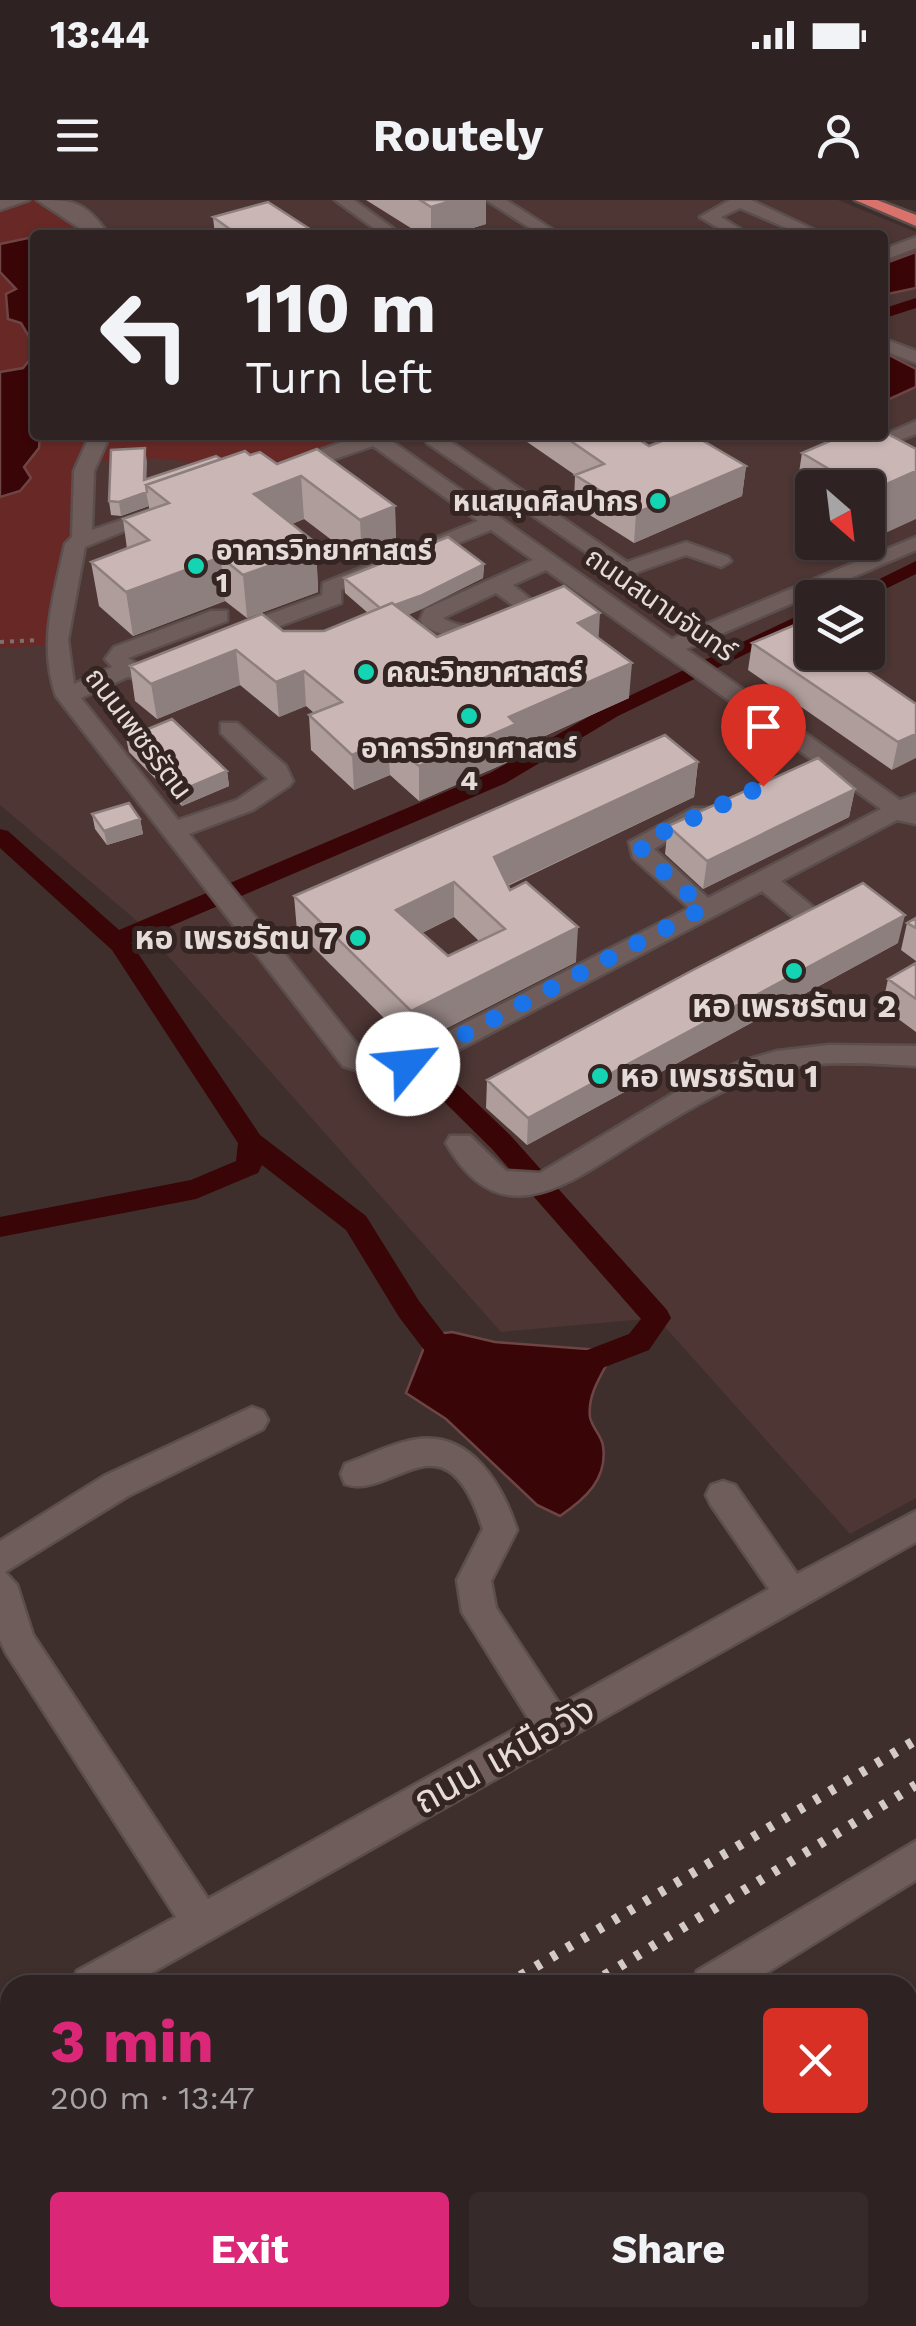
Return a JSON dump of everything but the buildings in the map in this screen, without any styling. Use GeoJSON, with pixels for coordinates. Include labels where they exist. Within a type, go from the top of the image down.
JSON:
{"type":"FeatureCollection","features":[{"type":"Feature","properties":{"kind":"highway"},"geometry":{"type":"LineString","coordinates":[[863,200],[916,220]]}},
{"type":"Feature","properties":{"kind":"street"},"geometry":{"type":"LineString","coordinates":[[0,206],[22,200]]}},
{"type":"Feature","properties":{"kind":"street"},"geometry":{"type":"LineString","coordinates":[[44,200],[93,230]]}},
{"type":"Feature","properties":{"kind":"street"},"geometry":{"type":"LineString","coordinates":[[67,200],[87,215],[97,230]]}},
{"type":"Feature","properties":{"kind":"street"},"geometry":{"type":"LineString","coordinates":[[343,200],[387,230]]}},
{"type":"Feature","properties":{"kind":"street"},"geometry":{"type":"LineString","coordinates":[[494,200],[545,230]]}},
{"type":"Feature","properties":{"kind":"street"},"geometry":{"type":"LineString","coordinates":[[733,230],[708,216],[741,201],[806,230]]}},
{"type":"Feature","properties":{"kind":"street"},"geometry":{"type":"LineString","coordinates":[[888,254],[916,242]]}},
{"type":"Feature","properties":{"kind":"street"},"geometry":{"type":"LineString","coordinates":[[888,346],[916,358]]}},
{"type":"Feature","properties":{"kind":"street"},"geometry":{"type":"LineString","coordinates":[[888,427],[916,412]]}},
{"type":"Feature","properties":{"kind":"street"},"geometry":{"type":"LineString","coordinates":[[888,432],[916,427]]}},
{"type":"Feature","properties":{"kind":"street","name":"ถนนเพชรรัตน"},"geometry":{"type":"LineString","coordinates":[[96,440],[81,489],[82,540],[76,544],[56,639],[60,682],[66,696],[216,880],[353,1059],[378,1067],[408,1064],[762,878],[910,811]]}},
{"type":"Feature","properties":{"kind":"street"},"geometry":{"type":"LineString","coordinates":[[274,474],[364,440]]}},
{"type":"Feature","properties":{"kind":"street","name":"ถนนสนามจันทร์"},"geometry":{"type":"LineString","coordinates":[[376,440],[692,661],[814,762],[910,811]]}},
{"type":"Feature","properties":{"kind":"street"},"geometry":{"type":"LineString","coordinates":[[394,453],[431,440]]}},
{"type":"Feature","properties":{"kind":"street"},"geometry":{"type":"LineString","coordinates":[[444,440],[621,570],[700,635]]}},
{"type":"Feature","properties":{"kind":"street"},"geometry":{"type":"LineString","coordinates":[[881,440],[903,459]]}},
{"type":"Feature","properties":{"kind":"street"},"geometry":{"type":"LineString","coordinates":[[82,540],[176,507]]}},
{"type":"Feature","properties":{"kind":"street"},"geometry":{"type":"LineString","coordinates":[[219,616],[122,652],[116,660],[134,675],[154,674],[247,640],[256,627],[332,598],[330,588],[494,522]]}},
{"type":"Feature","properties":{"kind":"street"},"geometry":{"type":"LineString","coordinates":[[393,532],[420,552]]}},
{"type":"Feature","properties":{"kind":"street"},"geometry":{"type":"LineString","coordinates":[[671,647],[916,543]]}},
{"type":"Feature","properties":{"kind":"street"},"geometry":{"type":"LineString","coordinates":[[498,584],[556,567],[621,570],[686,548],[721,561]]}},
{"type":"Feature","properties":{"kind":"street"},"geometry":{"type":"LineString","coordinates":[[66,696],[126,669]]}},
{"type":"Feature","properties":{"kind":"street"},"geometry":{"type":"LineString","coordinates":[[175,830],[245,805],[281,781],[278,771],[229,728]]}},
{"type":"Feature","properties":{"kind":"street"},"geometry":{"type":"LineString","coordinates":[[704,908],[642,852],[641,842],[720,805]]}},
{"type":"Feature","properties":{"kind":"street"},"geometry":{"type":"LineString","coordinates":[[762,878],[814,922]]}},
{"type":"Feature","properties":{"kind":"street"},"geometry":{"type":"LineString","coordinates":[[460,1143],[493,1180],[519,1188],[546,1183],[712,1086],[777,1061],[869,1054],[916,1056]]}},
{"type":"Feature","properties":{"kind":"street"},"geometry":{"type":"LineString","coordinates":[[0,1559],[116,1486],[252,1420]]}},
{"type":"Feature","properties":{"kind":"street"},"geometry":{"type":"LineString","coordinates":[[358,1474],[423,1452],[450,1458],[471,1473],[492,1499],[500,1530],[474,1580],[479,1612],[554,1727]]}},
{"type":"Feature","properties":{"kind":"street"},"geometry":{"type":"LineString","coordinates":[[724,1494],[792,1594]]}},
{"type":"Feature","properties":{"kind":"street","name":"ถนน เหนือวัง"},"geometry":{"type":"LineString","coordinates":[[109,1975],[916,1525]]}},
{"type":"Feature","properties":{"kind":"street"},"geometry":{"type":"LineString","coordinates":[[0,1585],[9,1648],[202,1923]]}},
{"type":"Feature","properties":{"kind":"street"},"geometry":{"type":"LineString","coordinates":[[729,1975],[916,1859]]}},
{"type":"Feature","properties":{"kind":"path"},"geometry":{"type":"LineString","coordinates":[[0,642],[56,639]]}},
{"type":"Feature","properties":{"kind":"shaded area"},"geometry":{"type":"Polygon","coordinates":[[[0,200],[838,200],[916,232],[916,1498],[850,1534],[657,1318],[501,1332],[137,921],[0,805],[0,200]]]}},
{"type":"Feature","properties":{"kind":"shaded area"},"geometry":{"type":"Polygon","coordinates":[[[37,200],[60,219],[88,230],[30,230],[30,440],[348,440],[240,485],[205,467],[167,459],[88,463],[50,645],[0,648],[0,207],[37,200]]]}},
{"type":"Feature","properties":{"kind":"shaded area"},"geometry":{"type":"Polygon","coordinates":[[[30,239],[30,338],[21,323],[8,319],[6,294],[16,289],[0,272],[0,244],[30,239]]]}},
{"type":"Feature","properties":{"kind":"shaded area"},"geometry":{"type":"Polygon","coordinates":[[[916,252],[916,288],[888,294],[888,262],[916,252]]]}},
{"type":"Feature","properties":{"kind":"shaded area"},"geometry":{"type":"Polygon","coordinates":[[[888,355],[916,369],[916,387],[888,400],[888,355]]]}},
{"type":"Feature","properties":{"kind":"shaded area"},"geometry":{"type":"Polygon","coordinates":[[[30,359],[30,440],[40,440],[39,448],[24,467],[31,478],[20,491],[0,497],[0,372],[23,368],[30,359]]]}},
{"type":"Feature","properties":{"kind":"shaded area"},"geometry":{"type":"Polygon","coordinates":[[[452,1332],[495,1342],[614,1351],[597,1382],[590,1408],[591,1421],[603,1446],[602,1468],[586,1495],[560,1516],[537,1505],[446,1419],[406,1393],[429,1335],[452,1332]]]}},
{"type":"Feature","properties":{"kind":"waterway"},"geometry":{"type":"LineString","coordinates":[[888,312],[916,303]]}},
{"type":"Feature","properties":{"kind":"waterway"},"geometry":{"type":"LineString","coordinates":[[885,582],[916,567]]}},
{"type":"Feature","properties":{"kind":"waterway"},"geometry":{"type":"LineString","coordinates":[[116,940],[498,778],[611,712],[795,623]]}},
{"type":"Feature","properties":{"kind":"waterway"},"geometry":{"type":"LineString","coordinates":[[0,836],[120,944],[251,1142]]}},
{"type":"Feature","properties":{"kind":"waterway"},"geometry":{"type":"LineString","coordinates":[[423,1066],[501,1142],[657,1318],[639,1342],[579,1365]]}},
{"type":"Feature","properties":{"kind":"waterway"},"geometry":{"type":"LineString","coordinates":[[0,1227],[196,1189],[249,1166],[251,1142]]}},
{"type":"Feature","properties":{"kind":"waterway"},"geometry":{"type":"LineString","coordinates":[[251,1142],[356,1223],[409,1309],[451,1364]]}},
{"type":"Feature","properties":{"kind":"railway"},"geometry":{"type":"LineString","coordinates":[[522,1975],[916,1740]]}},
{"type":"Feature","properties":{"kind":"railway"},"geometry":{"type":"LineString","coordinates":[[605,1975],[916,1785]]}},
{"type":"Feature","properties":{"kind":"place","name":"หแสมุดศิลปากร"},"geometry":{"type":"Point","coordinates":[658,501]}},
{"type":"Feature","properties":{"kind":"place","name":"อาคารวิทยาศาสตร์ 1"},"geometry":{"type":"Point","coordinates":[196,566]}},
{"type":"Feature","properties":{"kind":"place","name":"คณะวิทยาศาสตร์"},"geometry":{"type":"Point","coordinates":[366,672]}},
{"type":"Feature","properties":{"kind":"place","name":"อาคารวิทยาศาสตร์ 4"},"geometry":{"type":"Point","coordinates":[469,716]}},
{"type":"Feature","properties":{"kind":"place","name":"หอ เพรชรัตน 7"},"geometry":{"type":"Point","coordinates":[358,938]}},
{"type":"Feature","properties":{"kind":"place","name":"หอ เพรชรัตน 2"},"geometry":{"type":"Point","coordinates":[794,971]}},
{"type":"Feature","properties":{"kind":"place","name":"หอ เพรชรัตน 1"},"geometry":{"type":"Point","coordinates":[600,1076]}},
{"type":"Feature","properties":{"kind":"route"},"geometry":{"type":"LineString","coordinates":[[408,1064],[704,908],[642,852],[641,842],[763,786]]}}]}
